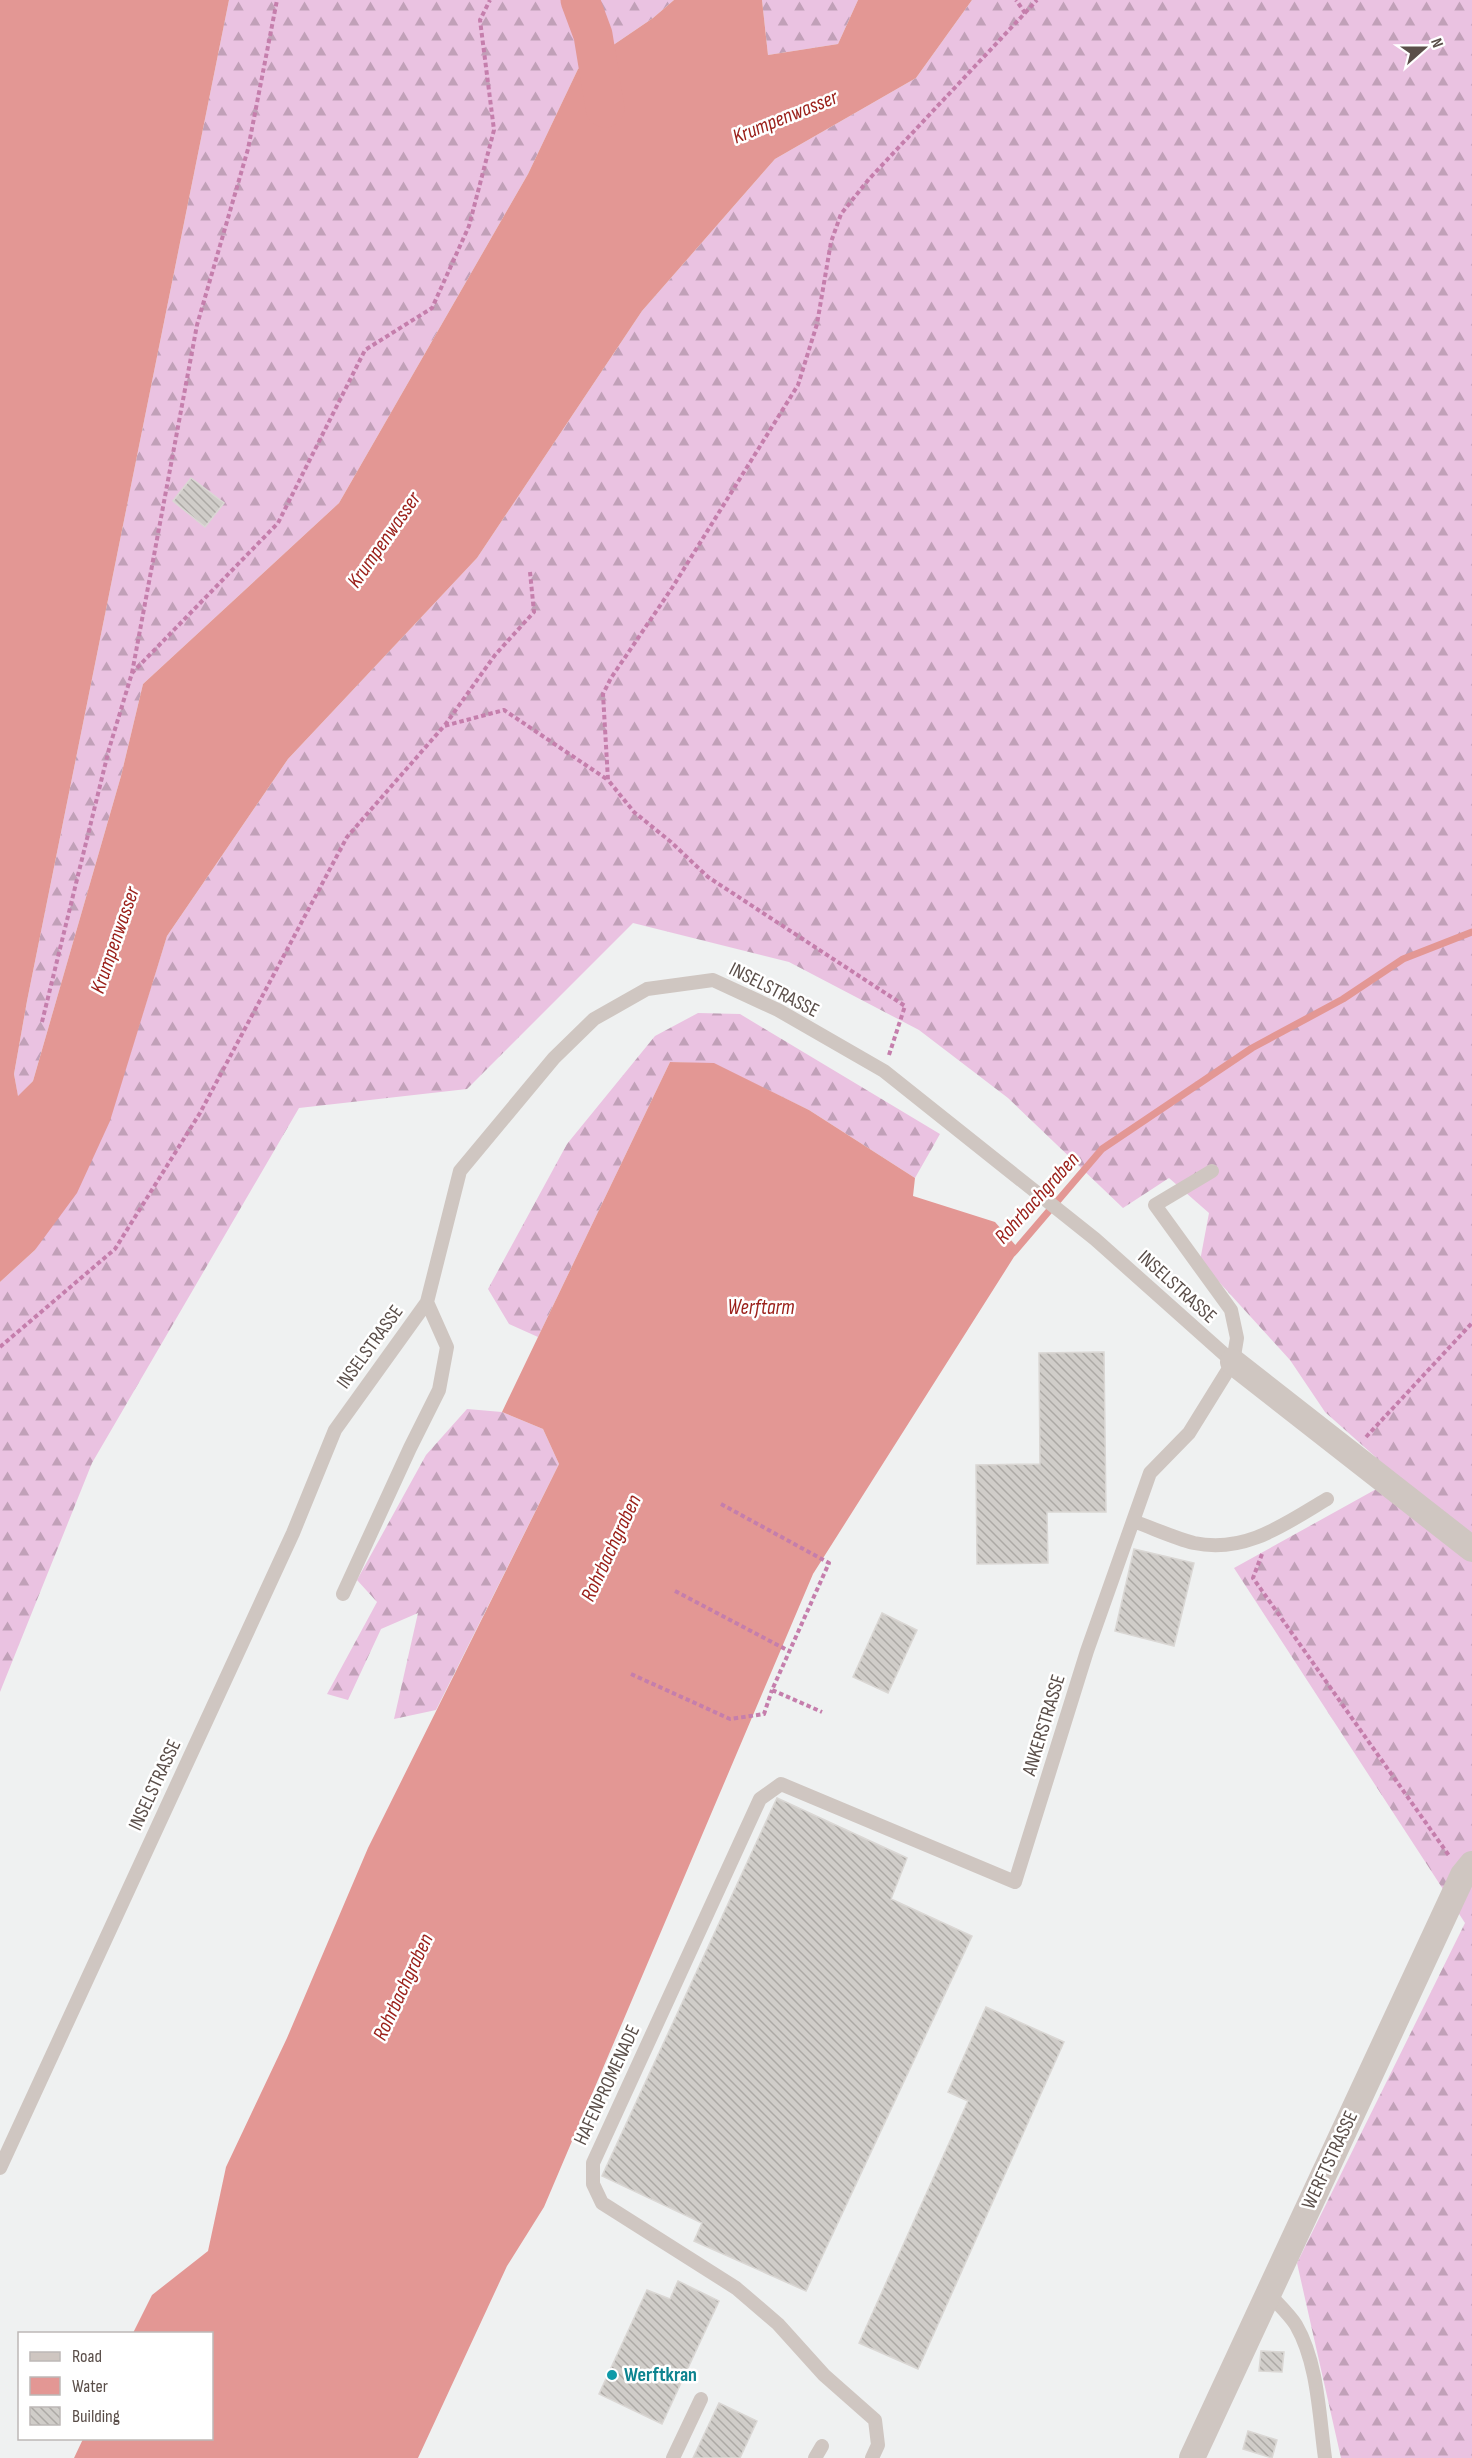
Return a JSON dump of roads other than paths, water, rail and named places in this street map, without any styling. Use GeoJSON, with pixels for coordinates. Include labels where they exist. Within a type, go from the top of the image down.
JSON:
{"type":"FeatureCollection","features":[{"type":"Feature","properties":{"kind":"street"},"geometry":{"type":"LineString","coordinates":[[1233,1362],[1472,1550]]}},
{"type":"Feature","properties":{"kind":"street","name":"WERFTSTRASSE"},"geometry":{"type":"LineString","coordinates":[[1192,2458],[1467,1869]]}},
{"type":"Feature","properties":{"kind":"lane","name":"INSELSTRASSE"},"geometry":{"type":"LineString","coordinates":[[0,2168],[293,1533],[335,1430],[427,1302],[460,1171],[562,1050],[594,1019],[646,989],[713,980],[778,1010],[884,1071],[1095,1239],[1233,1362]]}},
{"type":"Feature","properties":{"kind":"lane"},"geometry":{"type":"LineString","coordinates":[[1212,1172],[1155,1206],[1231,1310],[1237,1338],[1233,1362]]}},
{"type":"Feature","properties":{"kind":"lane"},"geometry":{"type":"LineString","coordinates":[[343,1594],[439,1390],[447,1347],[427,1302]]}},
{"type":"Feature","properties":{"kind":"lane","name":"ANKERSTRASSE"},"geometry":{"type":"LineString","coordinates":[[781,1784],[1015,1882],[1088,1651],[1150,1473],[1189,1433],[1233,1362]]}},
{"type":"Feature","properties":{"kind":"lane"},"geometry":{"type":"LineString","coordinates":[[1133,1521],[1194,1543],[1230,1546],[1270,1532],[1326,1499]]}},
{"type":"Feature","properties":{"kind":"lane","name":"HAFENPROMENADE"},"geometry":{"type":"LineString","coordinates":[[781,1784],[760,1799],[593,2163],[593,2184],[602,2203],[736,2288],[778,2324],[824,2375],[874,2420],[878,2445],[872,2458]]}},
{"type":"Feature","properties":{"kind":"lane"},"geometry":{"type":"LineString","coordinates":[[1268,2293],[1295,2324],[1306,2346],[1325,2458]]}},
{"type":"Feature","properties":{"kind":"lane"},"geometry":{"type":"LineString","coordinates":[[673,2458],[700,2399]]}},
{"type":"Feature","properties":{"kind":"water","name":"Krumpenwasser"},"geometry":{"type":"Polygon","coordinates":[[[0,0],[229,0],[27,1001],[14,1074],[18,1096],[33,1081],[121,776],[143,684],[339,503],[528,174],[578,69],[653,18],[674,0],[762,0],[768,55],[838,44],[858,0],[972,0],[916,78],[775,159],[642,311],[477,558],[288,759],[167,936],[110,1121],[77,1193],[35,1250],[0,1282],[0,0]]]}},
{"type":"Feature","properties":{"kind":"water","name":"Werftarm"},"geometry":{"type":"Polygon","coordinates":[[[670,1062],[714,1063],[809,1110],[915,1178],[913,1196],[995,1222],[1019,1249],[813,1574],[544,2207],[507,2266],[418,2458],[74,2458],[83,2440],[213,2440],[213,2332],[134,2332],[152,2295],[208,2251],[226,2167],[287,2038],[368,1848],[559,1464],[543,1429],[502,1412],[670,1062]]]}},
{"type":"Feature","properties":{"kind":"waterway"},"geometry":{"type":"LineString","coordinates":[[580,0],[593,35],[605,108]]}},
{"type":"Feature","properties":{"kind":"waterway","name":"Rohrbachgraben"},"geometry":{"type":"LineString","coordinates":[[1013,1253],[1102,1149],[1252,1048],[1343,999],[1403,959],[1472,932]]}},
{"type":"Feature","properties":{"kind":"place","name":"Werftkran"},"geometry":{"type":"Point","coordinates":[612,2375]}}]}
